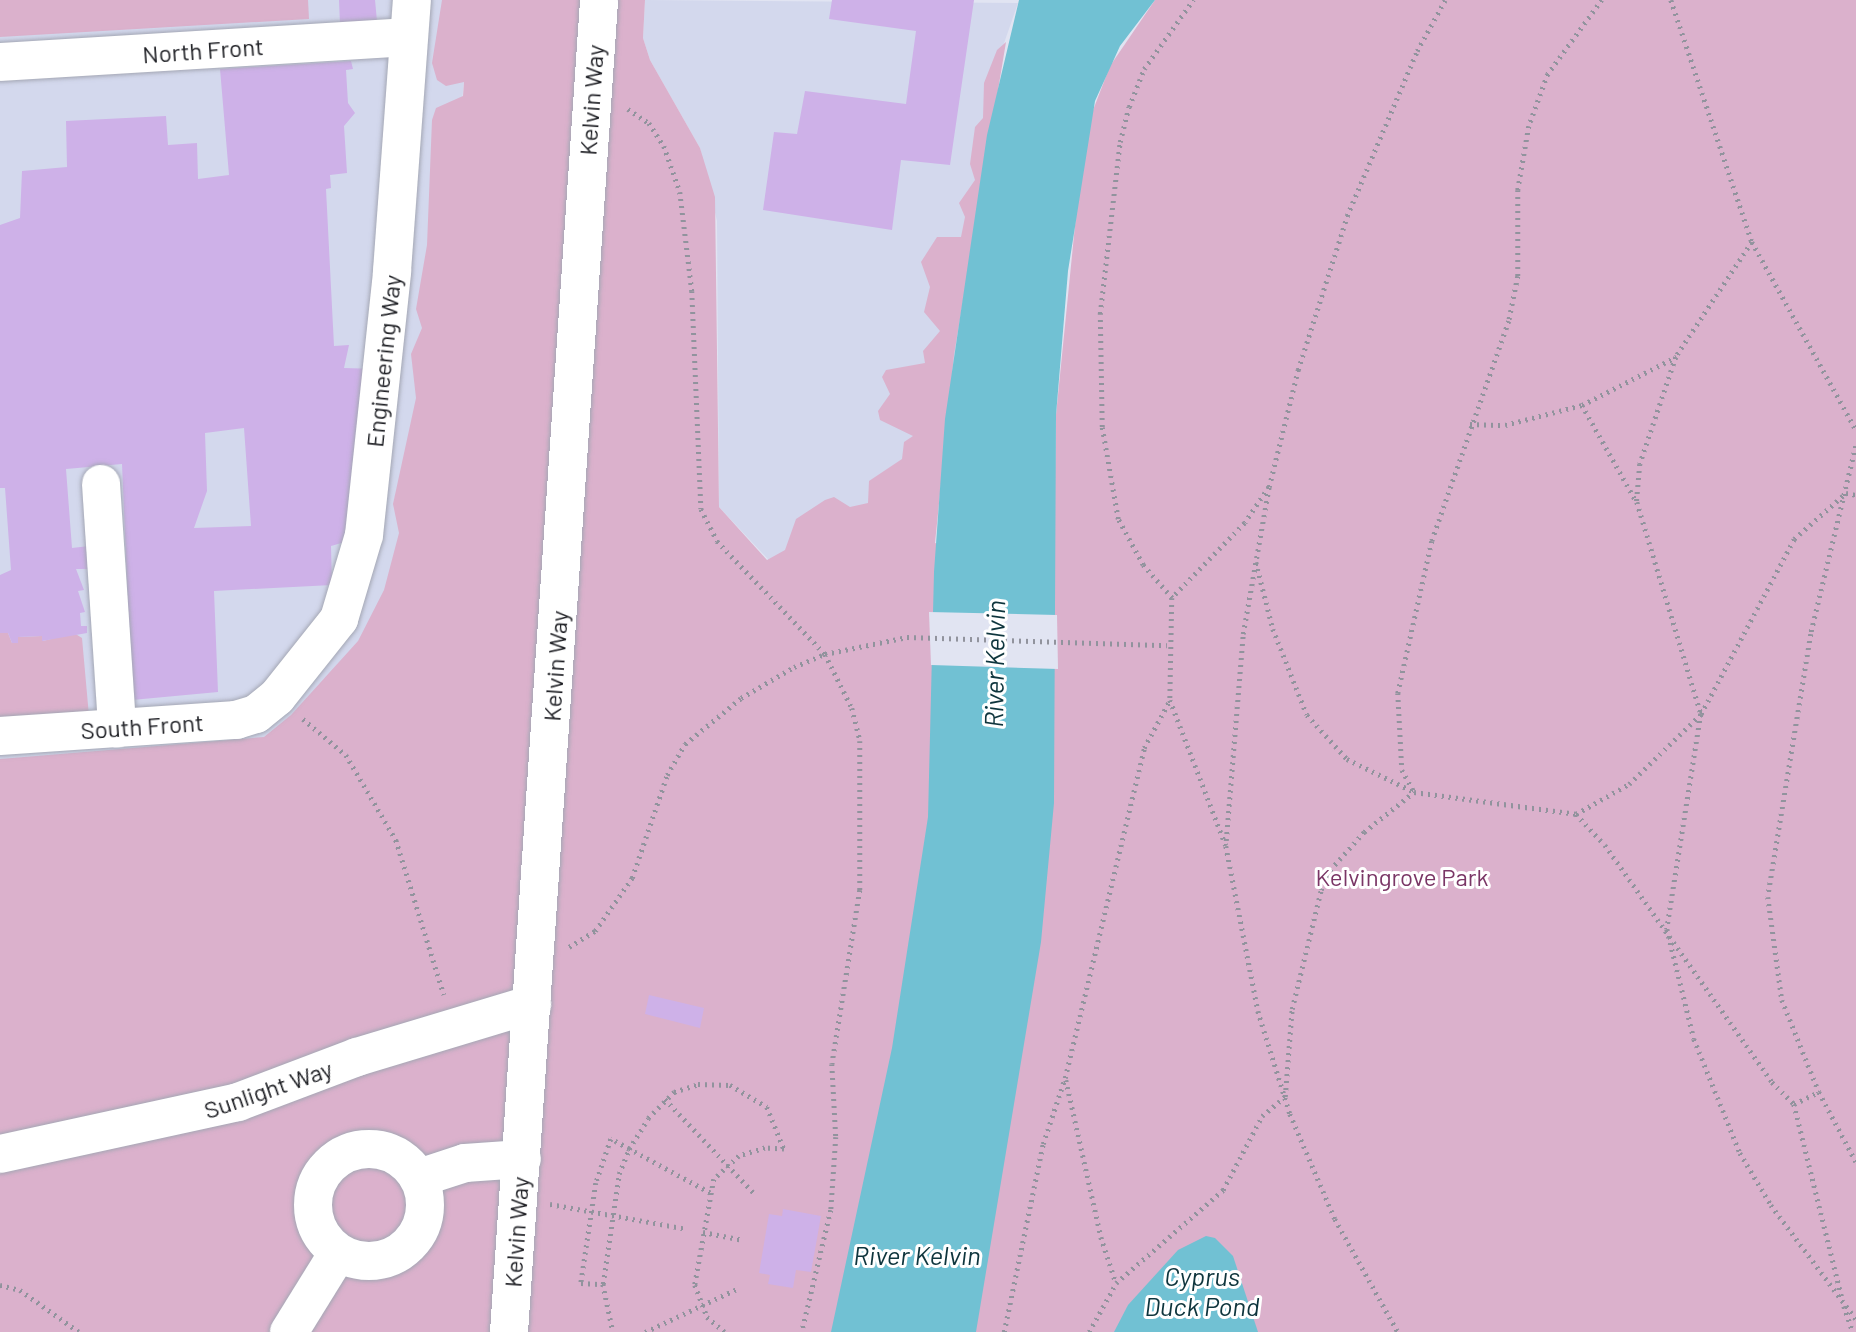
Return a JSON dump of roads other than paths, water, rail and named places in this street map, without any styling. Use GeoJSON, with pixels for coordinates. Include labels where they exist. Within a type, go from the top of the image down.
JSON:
{"type":"FeatureCollection","features":[{"type":"Feature","properties":{"kind":"street","name":"Engineering Way"},"geometry":{"type":"LineString","coordinates":[[277,697],[339,619],[362,547],[392,271],[406,37],[412,0]]}},
{"type":"Feature","properties":{"kind":"street","name":"Kelvin Way"},"geometry":{"type":"LineString","coordinates":[[509,1332],[599,0]]}},
{"type":"Feature","properties":{"kind":"street","name":"North Front"},"geometry":{"type":"LineString","coordinates":[[0,62],[406,37]]}},
{"type":"Feature","properties":{"kind":"street"},"geometry":{"type":"LineString","coordinates":[[101,484],[117,728]]}},
{"type":"Feature","properties":{"kind":"street","name":"South Front"},"geometry":{"type":"LineString","coordinates":[[0,736],[236,720],[256,714],[277,697]]}},
{"type":"Feature","properties":{"kind":"street","name":"Sunlight Way"},"geometry":{"type":"LineString","coordinates":[[0,1154],[238,1102],[357,1057],[532,1004]]}},
{"type":"Feature","properties":{"kind":"street"},"geometry":{"type":"LineString","coordinates":[[354,1150],[382,1151],[407,1163],[419,1178],[425,1214],[408,1247],[374,1262],[338,1253],[324,1241],[312,1206],[323,1171],[337,1158],[354,1150]]}},
{"type":"Feature","properties":{"kind":"street"},"geometry":{"type":"LineString","coordinates":[[419,1178],[465,1163],[522,1159]]}},
{"type":"Feature","properties":{"kind":"street"},"geometry":{"type":"LineString","coordinates":[[289,1332],[338,1253]]}},
{"type":"Feature","properties":{"kind":"water","name":"River Kelvin"},"geometry":{"type":"Polygon","coordinates":[[[1019,0],[1155,0],[1120,46],[1095,101],[1068,271],[1056,415],[1054,803],[1041,942],[976,1332],[831,1332],[892,1048],[928,817],[934,572],[945,419],[987,135],[1019,0]]]}},
{"type":"Feature","properties":{"kind":"water","name":"Cyprus Duck Pond"},"geometry":{"type":"Polygon","coordinates":[[[1206,1236],[1215,1238],[1233,1256],[1258,1332],[1114,1332],[1128,1305],[1178,1250],[1206,1236]]]}},
{"type":"Feature","properties":{"kind":"park label","name":"Kelvingrove Park"},"geometry":{"type":"Point","coordinates":[1402,877]}}]}
